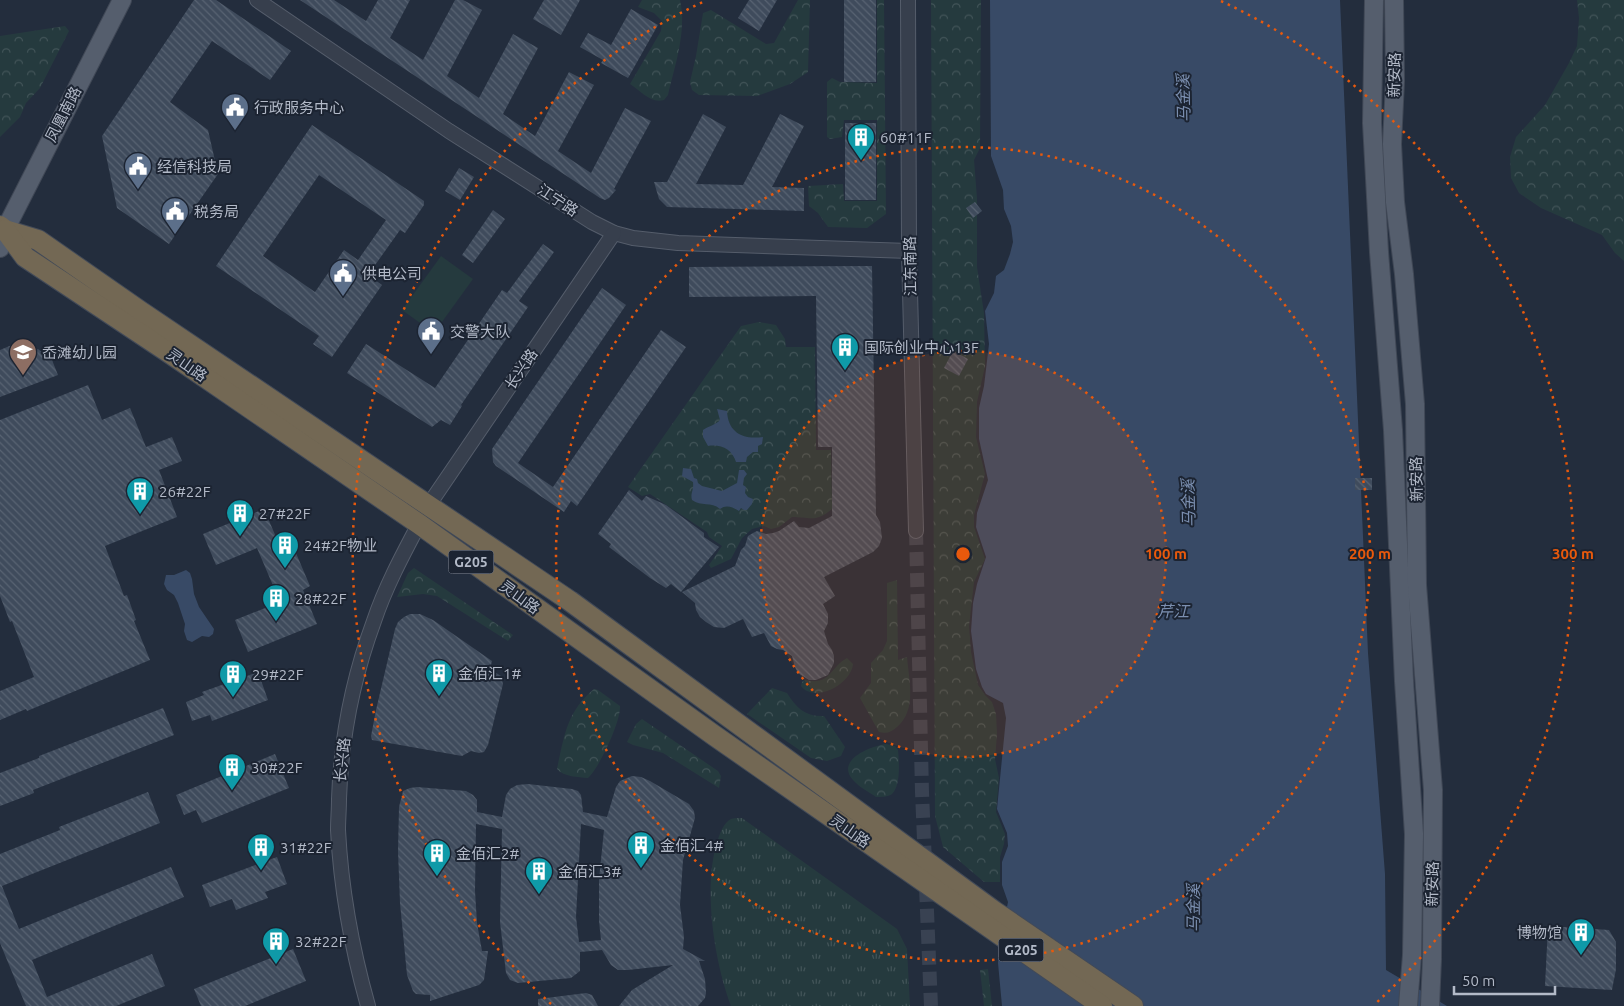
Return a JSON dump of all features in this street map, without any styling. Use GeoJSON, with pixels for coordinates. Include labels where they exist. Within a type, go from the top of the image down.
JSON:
{"type":"FeatureCollection","features":[{"type":"Feature","properties":{"kind":"highway","name":"灵山路"},"geometry":{"type":"LineString","coordinates":[[1,235],[38,240],[570,601],[994,911],[1133,1006]]}},
{"type":"Feature","properties":{"kind":"highway","name":"灵山路"},"geometry":{"type":"LineString","coordinates":[[1,235],[25,257],[172,354],[418,524],[707,731],[1102,1006]]}},
{"type":"Feature","properties":{"kind":"main road","name":"凤凰南路"},"geometry":{"type":"LineString","coordinates":[[1,235],[122,0]]}},
{"type":"Feature","properties":{"kind":"main road","name":"新安路"},"geometry":{"type":"LineString","coordinates":[[1374,0],[1373,133],[1378,252],[1393,430],[1404,681],[1414,834],[1412,955],[1408,1006]]}},
{"type":"Feature","properties":{"kind":"main road","name":"新安路"},"geometry":{"type":"LineString","coordinates":[[1394,0],[1395,81],[1392,144],[1395,202],[1404,274],[1415,404],[1417,585],[1433,790],[1430,1006]]}},
{"type":"Feature","properties":{"kind":"street","name":"江宁路"},"geometry":{"type":"LineString","coordinates":[[257,0],[449,131],[592,222],[614,233],[633,238],[678,243],[909,251]]}},
{"type":"Feature","properties":{"kind":"street","name":"江东南路"},"geometry":{"type":"LineString","coordinates":[[908,0],[909,251],[916,531]]}},
{"type":"Feature","properties":{"kind":"street","name":"长兴路"},"geometry":{"type":"LineString","coordinates":[[428,506],[614,233]]}},
{"type":"Feature","properties":{"kind":"street","name":"长兴路"},"geometry":{"type":"LineString","coordinates":[[368,1006],[356,964],[342,872],[338,829],[342,762],[346,726],[359,667],[374,620],[418,524]]}},
{"type":"Feature","properties":{"kind":"green space"},"geometry":{"type":"Polygon","coordinates":[[[642,0],[680,0],[682,24],[679,48],[668,95],[664,100],[659,101],[650,99],[630,84],[661,31],[662,21],[654,13],[638,7],[642,0]]]}},
{"type":"Feature","properties":{"kind":"green space"},"geometry":{"type":"Polygon","coordinates":[[[798,0],[810,0],[808,72],[790,84],[757,96],[699,95],[692,90],[690,82],[703,13],[711,10],[766,44],[774,43],[798,0]]]}},
{"type":"Feature","properties":{"kind":"green space"},"geometry":{"type":"Polygon","coordinates":[[[877,0],[884,0],[886,214],[867,228],[828,227],[818,213],[809,206],[808,186],[843,184],[844,201],[877,201],[877,120],[844,120],[842,137],[830,139],[827,137],[827,82],[832,78],[840,82],[877,83],[877,0]]]}},
{"type":"Feature","properties":{"kind":"green space"},"geometry":{"type":"Polygon","coordinates":[[[931,0],[981,0],[980,148],[974,160],[977,198],[977,267],[984,313],[985,366],[977,402],[976,437],[985,474],[974,515],[974,527],[985,559],[974,582],[969,626],[971,652],[978,685],[992,702],[996,714],[995,759],[999,778],[996,812],[1005,834],[1000,857],[1000,882],[984,882],[943,847],[935,816],[931,0]]]}},
{"type":"Feature","properties":{"kind":"green space"},"geometry":{"type":"Polygon","coordinates":[[[1577,0],[1624,0],[1624,261],[1615,253],[1602,235],[1541,208],[1519,193],[1511,178],[1510,157],[1516,137],[1545,105],[1577,46],[1579,18],[1577,0]]]}},
{"type":"Feature","properties":{"kind":"green space"},"geometry":{"type":"Polygon","coordinates":[[[65,26],[69,31],[40,88],[26,103],[20,117],[0,137],[0,36],[65,26]]]}},
{"type":"Feature","properties":{"kind":"green space"},"geometry":{"type":"Polygon","coordinates":[[[441,256],[473,279],[434,333],[402,310],[441,256]]]}},
{"type":"Feature","properties":{"kind":"green space"},"geometry":{"type":"Polygon","coordinates":[[[759,322],[776,325],[785,339],[786,347],[815,347],[816,450],[831,450],[832,509],[817,518],[792,517],[779,527],[771,529],[764,526],[752,529],[742,538],[731,559],[711,568],[709,565],[722,546],[709,537],[707,532],[650,494],[642,496],[628,487],[741,326],[759,322]]]}},
{"type":"Feature","properties":{"kind":"green space"},"geometry":{"type":"Polygon","coordinates":[[[414,568],[513,635],[508,641],[437,596],[423,594],[397,597],[408,573],[414,568]]]}},
{"type":"Feature","properties":{"kind":"green space"},"geometry":{"type":"Polygon","coordinates":[[[897,580],[898,660],[907,657],[910,695],[907,712],[903,720],[893,730],[882,733],[879,732],[860,698],[871,683],[871,663],[883,650],[887,641],[887,583],[897,580]]]}},
{"type":"Feature","properties":{"kind":"green space"},"geometry":{"type":"Polygon","coordinates":[[[847,658],[853,664],[851,671],[846,678],[831,689],[815,693],[807,691],[801,686],[805,680],[814,681],[825,678],[847,658]]]}},
{"type":"Feature","properties":{"kind":"green space"},"geometry":{"type":"Polygon","coordinates":[[[772,688],[787,693],[798,707],[807,713],[824,716],[845,747],[841,756],[827,761],[811,758],[747,714],[772,688]]]}},
{"type":"Feature","properties":{"kind":"green space"},"geometry":{"type":"Polygon","coordinates":[[[594,689],[620,706],[617,722],[604,754],[588,778],[567,775],[557,769],[566,732],[578,706],[594,689]]]}},
{"type":"Feature","properties":{"kind":"green space"},"geometry":{"type":"Polygon","coordinates":[[[642,719],[718,771],[721,776],[719,788],[663,753],[627,742],[636,724],[642,719]]]}},
{"type":"Feature","properties":{"kind":"green space"},"geometry":{"type":"Polygon","coordinates":[[[886,744],[895,746],[898,750],[897,785],[892,794],[876,797],[853,780],[848,766],[857,755],[886,744]]]}},
{"type":"Feature","properties":{"kind":"green space"},"geometry":{"type":"Polygon","coordinates":[[[742,818],[897,929],[907,949],[910,1006],[731,1006],[715,946],[712,924],[711,881],[717,842],[722,829],[731,819],[742,818]]]}},
{"type":"Feature","properties":{"kind":"green space"},"geometry":{"type":"Polygon","coordinates":[[[988,969],[992,1006],[984,1006],[980,970],[988,969]]]}},
{"type":"Feature","properties":{"kind":"water","name":"芹江"},"geometry":{"type":"Polygon","coordinates":[[[990,0],[1340,0],[1368,653],[1385,874],[1386,970],[1447,1006],[1002,1006],[998,963],[999,946],[1008,902],[1002,885],[1002,862],[1008,846],[1007,833],[997,809],[1006,718],[1003,703],[986,694],[982,687],[976,669],[971,631],[973,603],[986,557],[976,527],[977,513],[988,480],[979,439],[979,408],[984,386],[989,344],[985,311],[994,293],[996,276],[1004,270],[1013,242],[1011,226],[1004,209],[1003,190],[991,156],[990,0]]]}},
{"type":"Feature","properties":{"kind":"water"},"geometry":{"type":"Polygon","coordinates":[[[717,409],[727,411],[730,424],[738,433],[755,438],[763,437],[762,444],[758,446],[758,452],[753,452],[747,457],[746,462],[736,462],[732,454],[725,448],[708,446],[703,437],[703,430],[720,420],[717,409]]]}},
{"type":"Feature","properties":{"kind":"water"},"geometry":{"type":"Polygon","coordinates":[[[683,468],[691,469],[694,478],[702,486],[722,491],[737,483],[739,470],[744,470],[747,474],[743,485],[746,487],[745,493],[753,499],[752,504],[747,510],[741,508],[739,511],[734,508],[725,507],[720,509],[713,505],[695,502],[692,500],[693,482],[682,476],[683,468]]]}},
{"type":"Feature","properties":{"kind":"water"},"geometry":{"type":"Polygon","coordinates":[[[186,570],[190,573],[194,594],[199,607],[214,629],[213,634],[209,637],[202,636],[192,642],[187,640],[184,631],[185,624],[178,603],[174,595],[167,590],[164,584],[166,575],[174,575],[186,570]]]}},
{"type":"Feature","properties":{"kind":"building"},"geometry":{"type":"Polygon","coordinates":[[[194,0],[216,0],[291,51],[270,80],[212,41],[170,102],[208,130],[218,174],[169,244],[117,208],[102,136],[194,0]]]}},
{"type":"Feature","properties":{"kind":"building"},"geometry":{"type":"Polygon","coordinates":[[[300,0],[334,0],[366,21],[378,0],[410,0],[390,38],[423,60],[455,0],[463,0],[482,10],[447,76],[479,98],[513,34],[538,48],[503,114],[535,136],[569,72],[594,85],[558,151],[591,173],[625,108],[651,121],[614,189],[616,190],[605,200],[300,0]]]}},
{"type":"Feature","properties":{"kind":"building"},"geometry":{"type":"Polygon","coordinates":[[[544,0],[580,0],[561,35],[533,19],[544,0]]]}},
{"type":"Feature","properties":{"kind":"building"},"geometry":{"type":"Polygon","coordinates":[[[749,0],[777,0],[759,31],[738,18],[749,0]]]}},
{"type":"Feature","properties":{"kind":"building"},"geometry":{"type":"Polygon","coordinates":[[[844,0],[876,0],[876,82],[844,82],[844,0]]]}},
{"type":"Feature","properties":{"kind":"building"},"geometry":{"type":"Polygon","coordinates":[[[631,9],[658,25],[628,78],[601,63],[603,60],[580,47],[588,33],[611,45],[631,9]]]}},
{"type":"Feature","properties":{"kind":"building"},"geometry":{"type":"Polygon","coordinates":[[[703,114],[726,127],[696,184],[743,185],[780,114],[804,126],[772,187],[804,188],[804,211],[667,207],[659,199],[654,182],[667,182],[703,114]]]}},
{"type":"Feature","properties":{"kind":"building","name":"60#11F"},"geometry":{"type":"Polygon","coordinates":[[[845,123],[876,123],[876,200],[845,200],[845,123]]]}},
{"type":"Feature","properties":{"kind":"building"},"geometry":{"type":"Polygon","coordinates":[[[312,125],[424,201],[424,205],[405,233],[400,230],[368,275],[382,285],[332,357],[313,344],[319,336],[216,266],[312,125]],[[319,175],[263,256],[315,292],[344,250],[358,260],[386,220],[319,175]]]}},
{"type":"Feature","properties":{"kind":"building"},"geometry":{"type":"Polygon","coordinates":[[[459,168],[474,177],[460,200],[445,191],[459,168]]]}},
{"type":"Feature","properties":{"kind":"building"},"geometry":{"type":"Polygon","coordinates":[[[975,202],[982,211],[973,218],[966,208],[975,202]]]}},
{"type":"Feature","properties":{"kind":"building"},"geometry":{"type":"Polygon","coordinates":[[[493,210],[505,219],[473,263],[462,255],[493,210]]]}},
{"type":"Feature","properties":{"kind":"building"},"geometry":{"type":"Polygon","coordinates":[[[543,244],[554,252],[519,301],[528,307],[461,405],[450,425],[441,420],[432,427],[347,373],[366,344],[435,388],[502,290],[507,293],[543,244]]]}},
{"type":"Feature","properties":{"kind":"building"},"geometry":{"type":"Polygon","coordinates":[[[872,266],[876,515],[880,522],[882,538],[879,546],[873,552],[824,577],[835,596],[823,604],[828,614],[828,623],[824,631],[834,656],[834,663],[828,675],[816,680],[809,680],[798,673],[792,656],[783,650],[771,646],[764,633],[752,637],[743,619],[724,628],[714,627],[700,617],[695,603],[682,592],[735,566],[748,536],[753,533],[757,531],[766,534],[773,533],[794,521],[799,527],[809,528],[832,516],[832,447],[818,447],[816,296],[689,297],[689,267],[872,266]]]}},
{"type":"Feature","properties":{"kind":"building"},"geometry":{"type":"Polygon","coordinates":[[[602,288],[626,305],[518,463],[553,487],[661,330],[686,347],[577,506],[571,501],[564,512],[496,466],[493,462],[492,449],[602,288]]]}},
{"type":"Feature","properties":{"kind":"building"},"geometry":{"type":"Polygon","coordinates":[[[19,342],[21,347],[27,344],[30,353],[38,349],[52,360],[58,375],[0,397],[0,350],[19,342]]]}},
{"type":"Feature","properties":{"kind":"building"},"geometry":{"type":"Polygon","coordinates":[[[953,351],[968,359],[959,376],[944,368],[953,351]]]}},
{"type":"Feature","properties":{"kind":"building"},"geometry":{"type":"Polygon","coordinates":[[[88,385],[102,420],[130,408],[146,447],[172,437],[182,461],[159,470],[177,517],[105,546],[124,596],[127,595],[136,620],[134,621],[150,660],[27,711],[26,709],[0,720],[0,691],[34,677],[0,596],[0,420],[88,385]]]}},
{"type":"Feature","properties":{"kind":"building"},"geometry":{"type":"Polygon","coordinates":[[[1355,478],[1372,478],[1372,490],[1355,490],[1355,478]]]}},
{"type":"Feature","properties":{"kind":"building"},"geometry":{"type":"Polygon","coordinates":[[[629,490],[642,501],[646,496],[666,505],[704,533],[704,537],[719,547],[681,592],[671,584],[666,588],[650,578],[609,547],[611,544],[598,534],[629,490]]]}},
{"type":"Feature","properties":{"kind":"building"},"geometry":{"type":"Polygon","coordinates":[[[264,509],[279,544],[290,539],[310,586],[303,590],[317,624],[248,652],[235,620],[280,602],[257,548],[216,565],[203,534],[264,509]]]}},
{"type":"Feature","properties":{"kind":"building","name":"金佰汇1#"},"geometry":{"type":"Polygon","coordinates":[[[410,614],[420,614],[433,620],[492,661],[490,669],[501,676],[503,684],[488,745],[484,752],[471,751],[462,756],[372,740],[371,736],[376,710],[395,629],[398,622],[410,614]]]}},
{"type":"Feature","properties":{"kind":"building","name":"29#22F"},"geometry":{"type":"Polygon","coordinates":[[[258,672],[268,700],[212,721],[210,715],[192,721],[186,702],[204,695],[202,692],[258,672]]]}},
{"type":"Feature","properties":{"kind":"building"},"geometry":{"type":"Polygon","coordinates":[[[163,708],[174,735],[33,790],[34,793],[0,806],[0,773],[163,708]]]}},
{"type":"Feature","properties":{"kind":"building","name":"30#22F"},"geometry":{"type":"Polygon","coordinates":[[[275,754],[289,788],[202,823],[196,810],[184,815],[176,795],[275,754]]]}},
{"type":"Feature","properties":{"kind":"building"},"geometry":{"type":"Polygon","coordinates":[[[632,776],[641,777],[689,804],[694,811],[695,818],[683,860],[680,905],[684,937],[683,949],[705,961],[699,961],[705,979],[706,993],[705,998],[698,1006],[619,1006],[632,990],[673,965],[618,970],[611,965],[602,950],[580,952],[580,971],[571,978],[518,983],[510,980],[506,973],[500,922],[502,829],[476,824],[475,891],[477,923],[482,951],[488,951],[484,980],[479,985],[430,1001],[430,995],[416,994],[407,975],[400,903],[399,807],[403,791],[417,787],[466,791],[477,800],[477,812],[502,817],[506,795],[510,789],[517,785],[528,784],[572,789],[578,791],[581,795],[583,812],[607,817],[616,787],[620,781],[632,776]],[[581,824],[576,917],[579,942],[601,940],[599,879],[604,830],[581,824]]]}},
{"type":"Feature","properties":{"kind":"building"},"geometry":{"type":"Polygon","coordinates":[[[148,792],[160,823],[2,886],[19,929],[171,867],[184,897],[32,960],[47,997],[152,954],[165,986],[116,1006],[26,1006],[0,943],[0,854],[60,830],[59,827],[148,792]]]}},
{"type":"Feature","properties":{"kind":"building","name":"31#22F"},"geometry":{"type":"Polygon","coordinates":[[[277,857],[287,884],[265,892],[268,898],[236,910],[232,899],[210,907],[202,885],[277,857]]]}},
{"type":"Feature","properties":{"kind":"building","name":"博物馆"},"geometry":{"type":"Polygon","coordinates":[[[1548,926],[1609,930],[1616,942],[1616,969],[1612,990],[1545,986],[1548,926]]]}},
{"type":"Feature","properties":{"kind":"building","name":"32#22F"},"geometry":{"type":"Polygon","coordinates":[[[293,949],[306,981],[245,1006],[201,1006],[194,989],[293,949]]]}},
{"type":"Feature","properties":{"kind":"building"},"geometry":{"type":"Polygon","coordinates":[[[586,993],[592,995],[598,1006],[538,1006],[538,999],[586,993]]]}},
{"type":"Feature","properties":{"kind":"tunnel"},"geometry":{"type":"LineString","coordinates":[[916,531],[922,792],[931,1006]]}},
{"type":"Feature","properties":{"kind":"place","name":"行政服务中心"},"geometry":{"type":"Point","coordinates":[235,131]}},
{"type":"Feature","properties":{"kind":"place","name":"60#11F"},"geometry":{"type":"Point","coordinates":[861,161]}},
{"type":"Feature","properties":{"kind":"place","name":"经信科技局"},"geometry":{"type":"Point","coordinates":[138,190]}},
{"type":"Feature","properties":{"kind":"place","name":"税务局"},"geometry":{"type":"Point","coordinates":[175,235]}},
{"type":"Feature","properties":{"kind":"place","name":"供电公司"},"geometry":{"type":"Point","coordinates":[343,297]}},
{"type":"Feature","properties":{"kind":"place","name":"交警大队"},"geometry":{"type":"Point","coordinates":[431,355]}},
{"type":"Feature","properties":{"kind":"place","name":"国际创业中心13F"},"geometry":{"type":"Point","coordinates":[845,371]}},
{"type":"Feature","properties":{"kind":"place","name":"岙滩幼儿园"},"geometry":{"type":"Point","coordinates":[23,376]}},
{"type":"Feature","properties":{"kind":"place","name":"26#22F"},"geometry":{"type":"Point","coordinates":[140,515]}},
{"type":"Feature","properties":{"kind":"place","name":"27#22F"},"geometry":{"type":"Point","coordinates":[240,537]}},
{"type":"Feature","properties":{"kind":"place","name":"24#2F物业"},"geometry":{"type":"Point","coordinates":[285,569]}},
{"type":"Feature","properties":{"kind":"place","name":"28#22F"},"geometry":{"type":"Point","coordinates":[276,622]}},
{"type":"Feature","properties":{"kind":"place","name":"金佰汇1#"},"geometry":{"type":"Point","coordinates":[439,697]}},
{"type":"Feature","properties":{"kind":"place","name":"29#22F"},"geometry":{"type":"Point","coordinates":[233,698]}},
{"type":"Feature","properties":{"kind":"place","name":"30#22F"},"geometry":{"type":"Point","coordinates":[232,791]}},
{"type":"Feature","properties":{"kind":"place","name":"金佰汇4#"},"geometry":{"type":"Point","coordinates":[641,869]}},
{"type":"Feature","properties":{"kind":"place","name":"31#22F"},"geometry":{"type":"Point","coordinates":[261,871]}},
{"type":"Feature","properties":{"kind":"place","name":"金佰汇2#"},"geometry":{"type":"Point","coordinates":[437,877]}},
{"type":"Feature","properties":{"kind":"place","name":"金佰汇3#"},"geometry":{"type":"Point","coordinates":[539,895]}},
{"type":"Feature","properties":{"kind":"place","name":"博物馆"},"geometry":{"type":"Point","coordinates":[1581,956]}},
{"type":"Feature","properties":{"kind":"place","name":"32#22F"},"geometry":{"type":"Point","coordinates":[276,965]}},
{"type":"Feature","properties":{"kind":"water label","name":"马金溪"},"geometry":{"type":"Point","coordinates":[1183,98]}},
{"type":"Feature","properties":{"kind":"water label","name":"马金溪"},"geometry":{"type":"Point","coordinates":[1188,503]}},
{"type":"Feature","properties":{"kind":"water label","name":"马金溪"},"geometry":{"type":"Point","coordinates":[1193,908]}}]}
